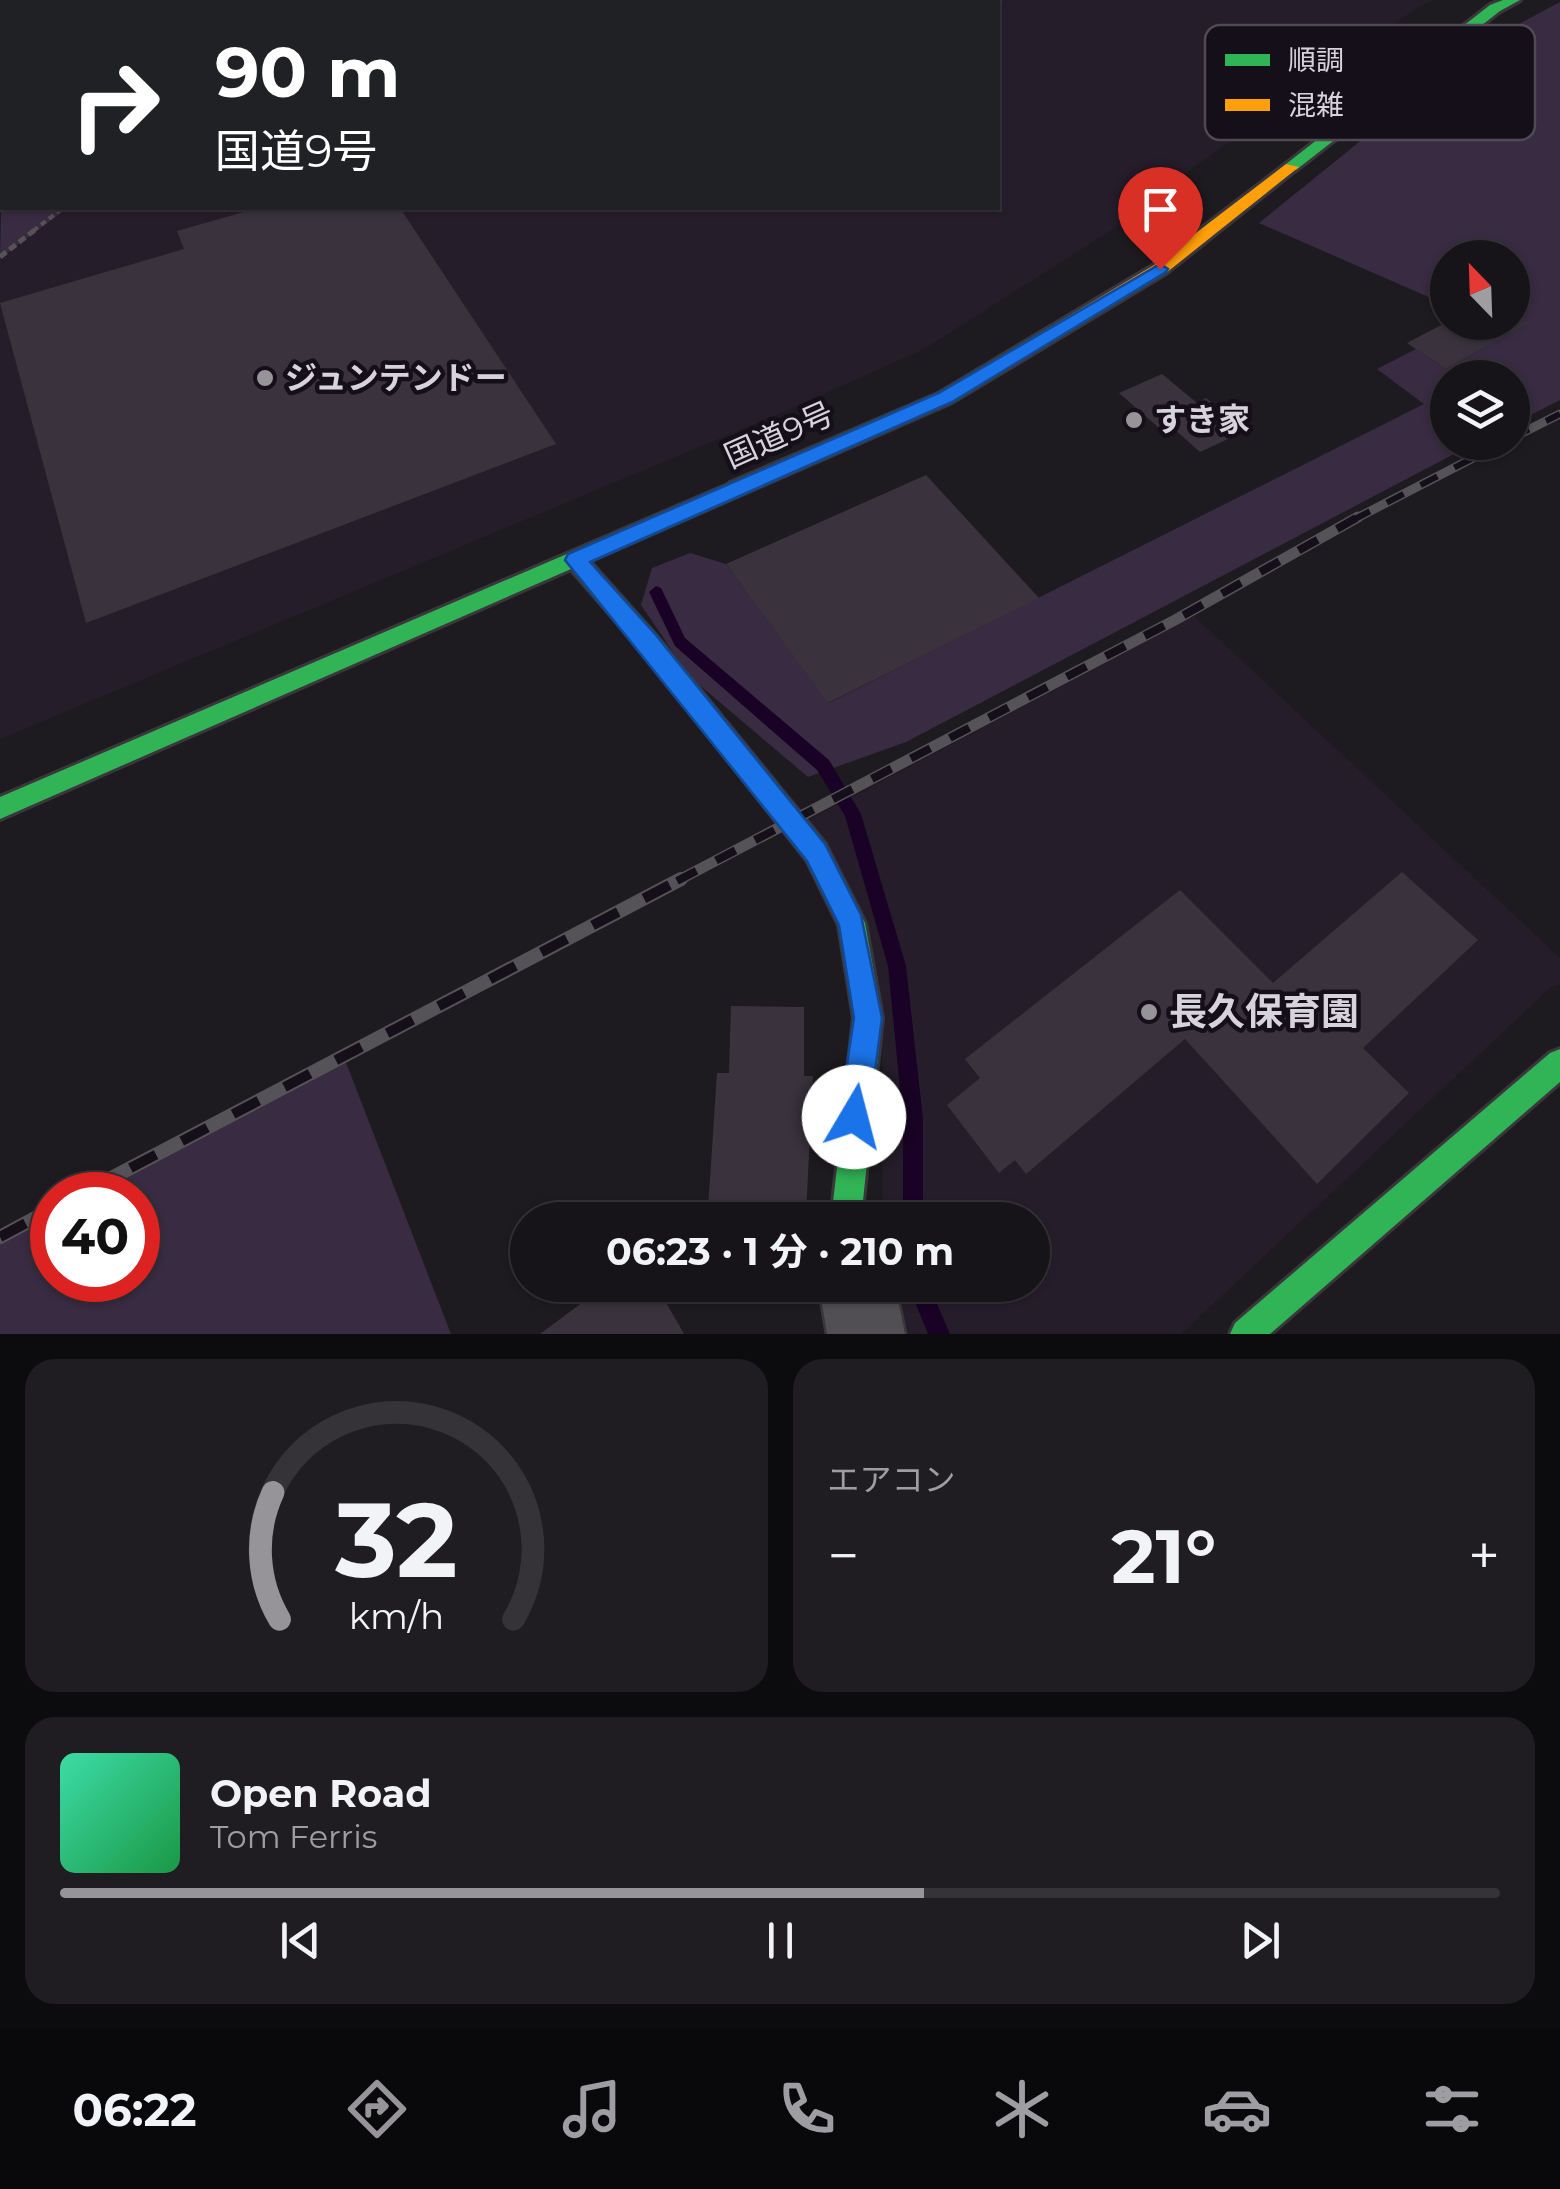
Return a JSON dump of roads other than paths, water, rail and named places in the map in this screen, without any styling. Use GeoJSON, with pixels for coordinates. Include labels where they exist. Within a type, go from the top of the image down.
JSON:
{"type":"FeatureCollection","features":[{"type":"Feature","properties":{"kind":"main road","name":"国道9号"},"geometry":{"type":"LineString","coordinates":[[1474,25],[1514,0]]}},
{"type":"Feature","properties":{"kind":"main road","name":"国道9号"},"geometry":{"type":"LineString","coordinates":[[0,808],[962,388],[1160,269],[1326,140]]}},
{"type":"Feature","properties":{"kind":"main road"},"geometry":{"type":"LineString","coordinates":[[575,560],[647,640],[816,852],[852,924],[868,1018],[847,1202]]}},
{"type":"Feature","properties":{"kind":"main road"},"geometry":{"type":"LineString","coordinates":[[1246,1334],[1560,1063]]}},
{"type":"Feature","properties":{"kind":"street"},"geometry":{"type":"LineString","coordinates":[[861,1302],[866,1334]]}},
{"type":"Feature","properties":{"kind":"waterway"},"geometry":{"type":"LineString","coordinates":[[656,592],[680,642],[823,765],[853,814],[897,966],[913,1119],[913,1202]]}},
{"type":"Feature","properties":{"kind":"waterway"},"geometry":{"type":"LineString","coordinates":[[925,1302],[939,1334]]}},
{"type":"Feature","properties":{"kind":"railway"},"geometry":{"type":"LineString","coordinates":[[1530,429],[1560,414]]}},
{"type":"Feature","properties":{"kind":"railway"},"geometry":{"type":"LineString","coordinates":[[1353,520],[1469,460]]}},
{"type":"Feature","properties":{"kind":"railway"},"geometry":{"type":"LineString","coordinates":[[677,881],[1175,620],[1358,517]]}},
{"type":"Feature","properties":{"kind":"railway"},"geometry":{"type":"LineString","coordinates":[[123,1172],[681,879]]}},
{"type":"Feature","properties":{"kind":"railway"},"geometry":{"type":"LineString","coordinates":[[0,1237],[30,1221]]}},
{"type":"Feature","properties":{"kind":"place","name":"ジュンテンドー"},"geometry":{"type":"Point","coordinates":[265,378]}},
{"type":"Feature","properties":{"kind":"place","name":"すき家"},"geometry":{"type":"Point","coordinates":[1134,420]}},
{"type":"Feature","properties":{"kind":"place","name":"長久保育園"},"geometry":{"type":"Point","coordinates":[1149,1012]}}]}
